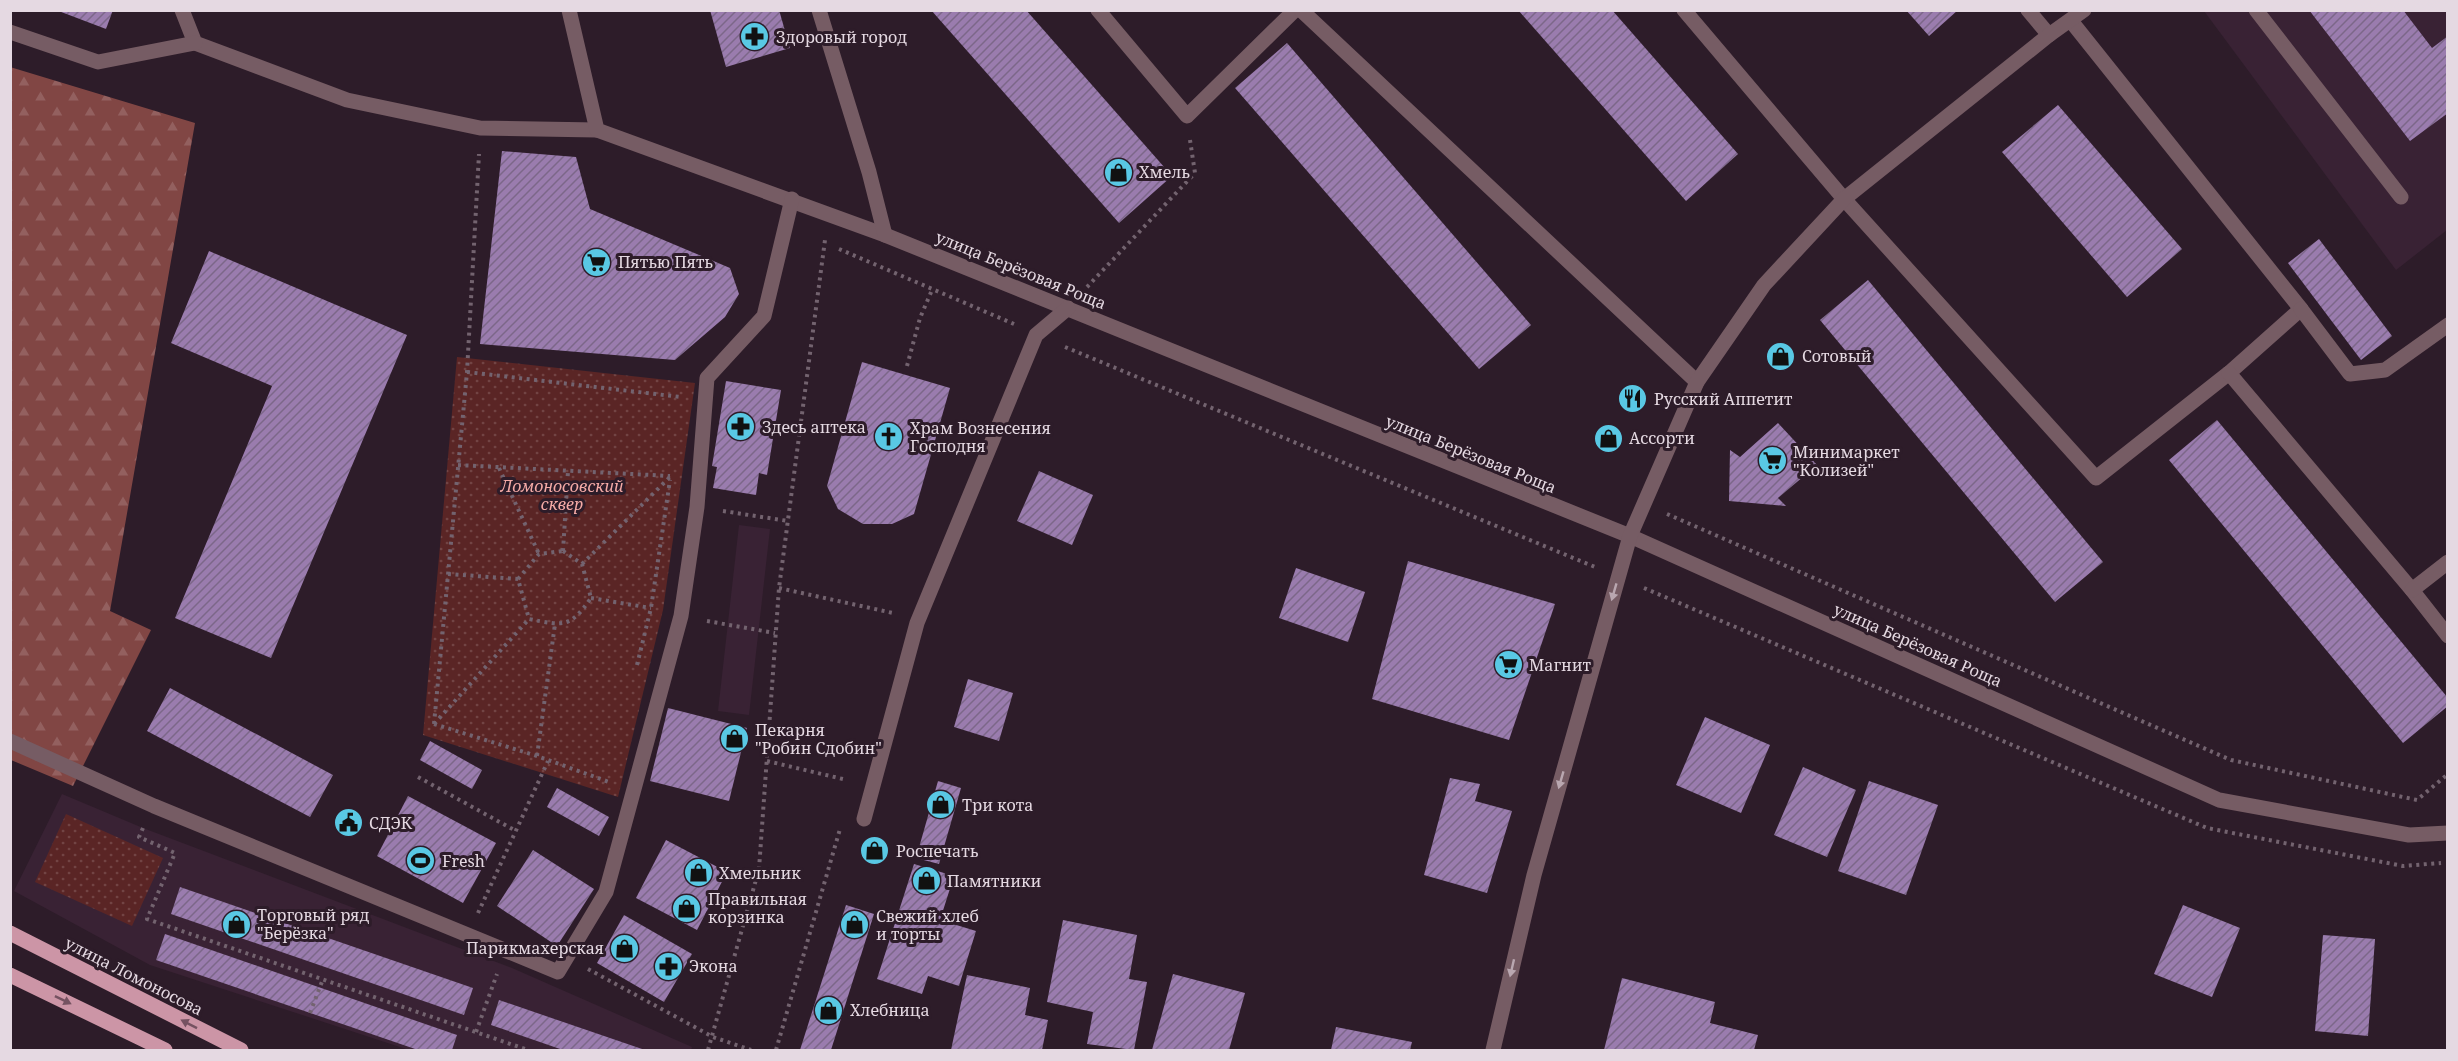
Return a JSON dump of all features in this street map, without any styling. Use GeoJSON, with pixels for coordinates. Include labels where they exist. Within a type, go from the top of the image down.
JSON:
{"type":"FeatureCollection","features":[{"type":"Feature","properties":{"kind":"main road","name":"улица Ломоносова"},"geometry":{"type":"LineString","coordinates":[[10,933],[241,1050]]}},
{"type":"Feature","properties":{"kind":"main road"},"geometry":{"type":"LineString","coordinates":[[10,975],[165,1050]]}},
{"type":"Feature","properties":{"kind":"street"},"geometry":{"type":"LineString","coordinates":[[10,32],[98,62],[195,43],[182,10]]}},
{"type":"Feature","properties":{"kind":"street"},"geometry":{"type":"LineString","coordinates":[[569,10],[597,130]]}},
{"type":"Feature","properties":{"kind":"street"},"geometry":{"type":"LineString","coordinates":[[819,10],[869,172],[885,236]]}},
{"type":"Feature","properties":{"kind":"street"},"geometry":{"type":"LineString","coordinates":[[1098,10],[1187,116],[1295,10]]}},
{"type":"Feature","properties":{"kind":"street"},"geometry":{"type":"LineString","coordinates":[[1301,10],[1697,382]]}},
{"type":"Feature","properties":{"kind":"street"},"geometry":{"type":"LineString","coordinates":[[1684,10],[1844,199],[2096,478],[2229,373],[2301,309]]}},
{"type":"Feature","properties":{"kind":"street"},"geometry":{"type":"LineString","coordinates":[[2028,10],[2049,35]]}},
{"type":"Feature","properties":{"kind":"street"},"geometry":{"type":"LineString","coordinates":[[1493,1050],[1534,875],[1630,536],[1697,382],[1764,285],[1844,199],[2049,35],[2084,10]]}},
{"type":"Feature","properties":{"kind":"street"},"geometry":{"type":"LineString","coordinates":[[2256,10],[2401,197]]}},
{"type":"Feature","properties":{"kind":"street"},"geometry":{"type":"LineString","coordinates":[[2071,21],[2301,309],[2350,374],[2385,370],[2448,325]]}},
{"type":"Feature","properties":{"kind":"street","name":"улица Берёзовая Роща"},"geometry":{"type":"LineString","coordinates":[[195,43],[347,100],[480,128],[597,130],[792,199],[1068,308],[1630,536],[2219,801],[2409,835],[2448,832]]}},
{"type":"Feature","properties":{"kind":"street"},"geometry":{"type":"LineString","coordinates":[[10,741],[154,806],[558,972],[606,892],[681,616],[697,507],[707,378],[764,316],[792,199]]}},
{"type":"Feature","properties":{"kind":"street"},"geometry":{"type":"LineString","coordinates":[[864,819],[917,623],[1036,335],[1068,308]]}},
{"type":"Feature","properties":{"kind":"street"},"geometry":{"type":"LineString","coordinates":[[2229,373],[2448,636]]}},
{"type":"Feature","properties":{"kind":"street"},"geometry":{"type":"LineString","coordinates":[[2412,590],[2448,562]]}},
{"type":"Feature","properties":{"kind":"path"},"geometry":{"type":"LineString","coordinates":[[1068,308],[1195,173],[1187,116]]}},
{"type":"Feature","properties":{"kind":"path"},"geometry":{"type":"LineString","coordinates":[[434,724],[467,372],[480,128]]}},
{"type":"Feature","properties":{"kind":"path"},"geometry":{"type":"LineString","coordinates":[[708,1050],[759,869],[779,588],[824,243]]}},
{"type":"Feature","properties":{"kind":"path"},"geometry":{"type":"LineString","coordinates":[[907,366],[920,318],[932,290]]}},
{"type":"Feature","properties":{"kind":"path"},"geometry":{"type":"LineString","coordinates":[[467,372],[682,397],[680,408]]}},
{"type":"Feature","properties":{"kind":"path"},"geometry":{"type":"LineString","coordinates":[[458,465],[670,476]]}},
{"type":"Feature","properties":{"kind":"path"},"geometry":{"type":"LineString","coordinates":[[637,666],[651,608],[672,465]]}},
{"type":"Feature","properties":{"kind":"path"},"geometry":{"type":"LineString","coordinates":[[498,468],[539,554]]}},
{"type":"Feature","properties":{"kind":"path"},"geometry":{"type":"LineString","coordinates":[[563,551],[568,471]]}},
{"type":"Feature","properties":{"kind":"path"},"geometry":{"type":"LineString","coordinates":[[582,564],[670,476]]}},
{"type":"Feature","properties":{"kind":"path"},"geometry":{"type":"LineString","coordinates":[[1644,504],[2231,760],[2416,800],[2448,774]]}},
{"type":"Feature","properties":{"kind":"path"},"geometry":{"type":"LineString","coordinates":[[697,507],[788,521]]}},
{"type":"Feature","properties":{"kind":"path"},"geometry":{"type":"LineString","coordinates":[[518,579],[539,554],[563,551],[582,564],[591,598],[577,618],[555,624],[529,620]]}},
{"type":"Feature","properties":{"kind":"path"},"geometry":{"type":"LineString","coordinates":[[448,574],[518,579]]}},
{"type":"Feature","properties":{"kind":"path"},"geometry":{"type":"LineString","coordinates":[[518,579],[529,620]]}},
{"type":"Feature","properties":{"kind":"path"},"geometry":{"type":"LineString","coordinates":[[779,588],[903,615]]}},
{"type":"Feature","properties":{"kind":"path"},"geometry":{"type":"LineString","coordinates":[[591,598],[651,608]]}},
{"type":"Feature","properties":{"kind":"path"},"geometry":{"type":"LineString","coordinates":[[681,616],[775,633]]}},
{"type":"Feature","properties":{"kind":"path"},"geometry":{"type":"LineString","coordinates":[[434,724],[529,620]]}},
{"type":"Feature","properties":{"kind":"path"},"geometry":{"type":"LineString","coordinates":[[537,756],[555,624]]}},
{"type":"Feature","properties":{"kind":"path"},"geometry":{"type":"LineString","coordinates":[[434,724],[537,756],[609,782],[612,771]]}},
{"type":"Feature","properties":{"kind":"path"},"geometry":{"type":"LineString","coordinates":[[468,935],[548,760]]}},
{"type":"Feature","properties":{"kind":"path"},"geometry":{"type":"LineString","coordinates":[[767,760],[854,781]]}},
{"type":"Feature","properties":{"kind":"path"},"geometry":{"type":"LineString","coordinates":[[418,777],[516,831]]}},
{"type":"Feature","properties":{"kind":"path"},"geometry":{"type":"LineString","coordinates":[[154,806],[140,837],[175,853],[147,919],[528,1050]]}},
{"type":"Feature","properties":{"kind":"path"},"geometry":{"type":"LineString","coordinates":[[476,1032],[506,950]]}},
{"type":"Feature","properties":{"kind":"path"},"geometry":{"type":"LineString","coordinates":[[567,957],[713,1037],[751,1050]]}},
{"type":"Feature","properties":{"kind":"path"},"geometry":{"type":"LineString","coordinates":[[310,1013],[322,979]]}},
{"type":"Feature","properties":{"kind":"shaded area"},"geometry":{"type":"Polygon","coordinates":[[[2204,11],[2447,11],[2447,230],[2396,270],[2204,11]]]}},
{"type":"Feature","properties":{"kind":"shaded area"},"geometry":{"type":"Polygon","coordinates":[[[739,525],[770,529],[749,715],[718,711],[739,525]]]}},
{"type":"Feature","properties":{"kind":"shaded area","name":"Торговый ряд \"Берёзка\""},"geometry":{"type":"Polygon","coordinates":[[[62,794],[143,828],[512,968],[692,1047],[691,1050],[409,1050],[150,965],[14,891],[62,794]]]}},
{"type":"Feature","properties":{"kind":"green space"},"geometry":{"type":"Polygon","coordinates":[[[10,67],[195,123],[110,611],[151,630],[73,786],[11,760],[10,67]]]}},
{"type":"Feature","properties":{"kind":"green space","name":"Ломоносовский сквер"},"geometry":{"type":"Polygon","coordinates":[[[457,357],[695,383],[663,610],[618,797],[423,735],[457,357]]]}},
{"type":"Feature","properties":{"kind":"green space"},"geometry":{"type":"Polygon","coordinates":[[[66,814],[163,858],[132,926],[35,882],[66,814]]]}},
{"type":"Feature","properties":{"kind":"building"},"geometry":{"type":"Polygon","coordinates":[[[56,10],[113,10],[106,29],[56,10]]]}},
{"type":"Feature","properties":{"kind":"building"},"geometry":{"type":"Polygon","coordinates":[[[710,10],[779,10],[790,48],[726,67],[710,10]]]}},
{"type":"Feature","properties":{"kind":"building"},"geometry":{"type":"Polygon","coordinates":[[[931,10],[1026,10],[1172,176],[1119,223],[931,10]]]}},
{"type":"Feature","properties":{"kind":"building"},"geometry":{"type":"Polygon","coordinates":[[[1518,10],[1612,10],[1738,154],[1686,201],[1518,10]]]}},
{"type":"Feature","properties":{"kind":"building"},"geometry":{"type":"Polygon","coordinates":[[[1906,10],[1958,10],[1929,36],[1906,10]]]}},
{"type":"Feature","properties":{"kind":"building"},"geometry":{"type":"Polygon","coordinates":[[[2309,10],[2403,10],[2432,48],[2448,36],[2448,113],[2410,141],[2309,10]]]}},
{"type":"Feature","properties":{"kind":"building"},"geometry":{"type":"Polygon","coordinates":[[[1287,43],[1531,325],[1479,369],[1235,88],[1287,43]]]}},
{"type":"Feature","properties":{"kind":"building"},"geometry":{"type":"Polygon","coordinates":[[[2058,105],[2182,249],[2127,297],[2002,152],[2058,105]]]}},
{"type":"Feature","properties":{"kind":"building"},"geometry":{"type":"Polygon","coordinates":[[[502,151],[576,157],[590,209],[730,268],[739,294],[725,317],[675,360],[480,344],[502,151]]]}},
{"type":"Feature","properties":{"kind":"building"},"geometry":{"type":"Polygon","coordinates":[[[2319,239],[2392,336],[2361,360],[2288,263],[2319,239]]]}},
{"type":"Feature","properties":{"kind":"building"},"geometry":{"type":"Polygon","coordinates":[[[209,251],[407,335],[271,658],[175,618],[272,386],[171,343],[209,251]]]}},
{"type":"Feature","properties":{"kind":"building"},"geometry":{"type":"Polygon","coordinates":[[[1868,280],[2103,562],[2055,602],[1820,320],[1868,280]]]}},
{"type":"Feature","properties":{"kind":"building","name":"Храм Вознесения Господня"},"geometry":{"type":"Polygon","coordinates":[[[862,362],[950,388],[914,514],[892,524],[863,524],[838,509],[827,486],[862,362]]]}},
{"type":"Feature","properties":{"kind":"building"},"geometry":{"type":"Polygon","coordinates":[[[726,381],[781,390],[767,475],[759,473],[756,495],[713,488],[717,467],[712,466],[726,381]]]}},
{"type":"Feature","properties":{"kind":"building"},"geometry":{"type":"Polygon","coordinates":[[[2217,420],[2448,698],[2448,706],[2403,743],[2169,460],[2217,420]]]}},
{"type":"Feature","properties":{"kind":"building","name":"Минимаркет \"Колизей\""},"geometry":{"type":"Polygon","coordinates":[[[1778,423],[1817,465],[1778,498],[1786,506],[1729,501],[1730,450],[1740,457],[1778,423]]]}},
{"type":"Feature","properties":{"kind":"building"},"geometry":{"type":"Polygon","coordinates":[[[1039,471],[1093,495],[1072,545],[1017,521],[1039,471]]]}},
{"type":"Feature","properties":{"kind":"building"},"geometry":{"type":"Polygon","coordinates":[[[1408,561],[1555,604],[1509,740],[1372,699],[1408,561]]]}},
{"type":"Feature","properties":{"kind":"building"},"geometry":{"type":"Polygon","coordinates":[[[1296,568],[1365,592],[1348,642],[1279,618],[1296,568]]]}},
{"type":"Feature","properties":{"kind":"building"},"geometry":{"type":"Polygon","coordinates":[[[968,679],[1013,693],[999,741],[954,727],[968,679]]]}},
{"type":"Feature","properties":{"kind":"building"},"geometry":{"type":"Polygon","coordinates":[[[170,688],[333,775],[310,817],[147,731],[170,688]]]}},
{"type":"Feature","properties":{"kind":"building"},"geometry":{"type":"Polygon","coordinates":[[[668,708],[747,728],[729,801],[650,781],[668,708]]]}},
{"type":"Feature","properties":{"kind":"building"},"geometry":{"type":"Polygon","coordinates":[[[1705,717],[1770,745],[1741,813],[1676,785],[1705,717]]]}},
{"type":"Feature","properties":{"kind":"building"},"geometry":{"type":"Polygon","coordinates":[[[430,741],[482,770],[472,789],[420,760],[430,741]]]}},
{"type":"Feature","properties":{"kind":"building"},"geometry":{"type":"Polygon","coordinates":[[[1803,767],[1856,790],[1827,857],[1774,835],[1803,767]]]}},
{"type":"Feature","properties":{"kind":"building"},"geometry":{"type":"Polygon","coordinates":[[[1450,778],[1480,784],[1475,801],[1512,811],[1487,893],[1424,875],[1450,778]]]}},
{"type":"Feature","properties":{"kind":"building"},"geometry":{"type":"Polygon","coordinates":[[[938,781],[961,788],[939,864],[916,858],[938,781]]]}},
{"type":"Feature","properties":{"kind":"building"},"geometry":{"type":"Polygon","coordinates":[[[1869,781],[1938,805],[1906,895],[1838,871],[1869,781]]]}},
{"type":"Feature","properties":{"kind":"building"},"geometry":{"type":"Polygon","coordinates":[[[557,788],[609,817],[599,836],[547,807],[557,788]]]}},
{"type":"Feature","properties":{"kind":"building"},"geometry":{"type":"Polygon","coordinates":[[[408,796],[496,843],[463,903],[377,856],[408,796]]]}},
{"type":"Feature","properties":{"kind":"building"},"geometry":{"type":"Polygon","coordinates":[[[666,840],[727,872],[697,930],[636,898],[666,840]]]}},
{"type":"Feature","properties":{"kind":"building"},"geometry":{"type":"Polygon","coordinates":[[[533,850],[594,889],[557,946],[497,906],[533,850]]]}},
{"type":"Feature","properties":{"kind":"building"},"geometry":{"type":"Polygon","coordinates":[[[914,864],[954,876],[940,920],[976,931],[959,986],[928,976],[922,994],[877,979],[914,864]]]}},
{"type":"Feature","properties":{"kind":"building"},"geometry":{"type":"Polygon","coordinates":[[[180,887],[473,988],[464,1015],[171,914],[180,887]]]}},
{"type":"Feature","properties":{"kind":"building"},"geometry":{"type":"Polygon","coordinates":[[[846,905],[874,914],[831,1050],[800,1050],[846,905]]]}},
{"type":"Feature","properties":{"kind":"building"},"geometry":{"type":"Polygon","coordinates":[[[2183,905],[2240,928],[2212,997],[2154,974],[2183,905]]]}},
{"type":"Feature","properties":{"kind":"building"},"geometry":{"type":"Polygon","coordinates":[[[624,915],[692,954],[664,1002],[597,963],[624,915]]]}},
{"type":"Feature","properties":{"kind":"building"},"geometry":{"type":"Polygon","coordinates":[[[1063,920],[1137,935],[1129,979],[1147,982],[1134,1050],[1087,1044],[1093,1012],[1047,1002],[1063,920]]]}},
{"type":"Feature","properties":{"kind":"building"},"geometry":{"type":"Polygon","coordinates":[[[165,934],[457,1035],[452,1050],[418,1050],[156,960],[165,934]]]}},
{"type":"Feature","properties":{"kind":"building"},"geometry":{"type":"Polygon","coordinates":[[[2323,935],[2375,939],[2368,1036],[2315,1031],[2323,935]]]}},
{"type":"Feature","properties":{"kind":"building"},"geometry":{"type":"Polygon","coordinates":[[[1173,974],[1245,993],[1229,1050],[1152,1050],[1173,974]]]}},
{"type":"Feature","properties":{"kind":"building"},"geometry":{"type":"Polygon","coordinates":[[[967,975],[1030,988],[1025,1015],[1048,1020],[1042,1050],[951,1050],[967,975]]]}},
{"type":"Feature","properties":{"kind":"building"},"geometry":{"type":"Polygon","coordinates":[[[1622,978],[1715,1002],[1710,1023],[1758,1035],[1754,1050],[1604,1050],[1622,978]]]}},
{"type":"Feature","properties":{"kind":"building"},"geometry":{"type":"Polygon","coordinates":[[[499,1000],[645,1050],[563,1050],[491,1025],[499,1000]]]}},
{"type":"Feature","properties":{"kind":"building"},"geometry":{"type":"Polygon","coordinates":[[[1336,1027],[1412,1042],[1410,1050],[1331,1050],[1336,1027]]]}},
{"type":"Feature","properties":{"kind":"place","name":"Здоровый город"},"geometry":{"type":"Point","coordinates":[755,37]}},
{"type":"Feature","properties":{"kind":"place","name":"Хмель"},"geometry":{"type":"Point","coordinates":[1118,172]}},
{"type":"Feature","properties":{"kind":"place","name":"Пятью Пять"},"geometry":{"type":"Point","coordinates":[597,262]}},
{"type":"Feature","properties":{"kind":"place","name":"Сотовый"},"geometry":{"type":"Point","coordinates":[1781,356]}},
{"type":"Feature","properties":{"kind":"place","name":"Русский Аппетит"},"geometry":{"type":"Point","coordinates":[1633,399]}},
{"type":"Feature","properties":{"kind":"place","name":"Здесь аптека"},"geometry":{"type":"Point","coordinates":[741,427]}},
{"type":"Feature","properties":{"kind":"place","name":"Храм Вознесения Господня"},"geometry":{"type":"Point","coordinates":[889,437]}},
{"type":"Feature","properties":{"kind":"place","name":"Ассорти"},"geometry":{"type":"Point","coordinates":[1608,438]}},
{"type":"Feature","properties":{"kind":"place","name":"Минимаркет \"Колизей\""},"geometry":{"type":"Point","coordinates":[1772,461]}},
{"type":"Feature","properties":{"kind":"place","name":"Магнит"},"geometry":{"type":"Point","coordinates":[1508,665]}},
{"type":"Feature","properties":{"kind":"place","name":"Пекарня \"Робин Сдобин\""},"geometry":{"type":"Point","coordinates":[734,739]}},
{"type":"Feature","properties":{"kind":"place","name":"Три кота"},"geometry":{"type":"Point","coordinates":[941,805]}},
{"type":"Feature","properties":{"kind":"place","name":"СДЭК"},"geometry":{"type":"Point","coordinates":[348,823]}},
{"type":"Feature","properties":{"kind":"place","name":"Роспечать"},"geometry":{"type":"Point","coordinates":[875,851]}},
{"type":"Feature","properties":{"kind":"place","name":"Fresh"},"geometry":{"type":"Point","coordinates":[421,861]}},
{"type":"Feature","properties":{"kind":"place","name":"Хмельник"},"geometry":{"type":"Point","coordinates":[698,873]}},
{"type":"Feature","properties":{"kind":"place","name":"Памятники"},"geometry":{"type":"Point","coordinates":[926,881]}},
{"type":"Feature","properties":{"kind":"place","name":"Правильная корзинка"},"geometry":{"type":"Point","coordinates":[687,908]}},
{"type":"Feature","properties":{"kind":"place","name":"Торговый ряд \"Берёзка\""},"geometry":{"type":"Point","coordinates":[236,924]}},
{"type":"Feature","properties":{"kind":"place","name":"Свежий хлеб и торты"},"geometry":{"type":"Point","coordinates":[855,925]}},
{"type":"Feature","properties":{"kind":"place","name":"Парикмахерская"},"geometry":{"type":"Point","coordinates":[625,948]}},
{"type":"Feature","properties":{"kind":"place","name":"Экона"},"geometry":{"type":"Point","coordinates":[668,966]}},
{"type":"Feature","properties":{"kind":"place","name":"Хлебница"},"geometry":{"type":"Point","coordinates":[829,1010]}}]}
